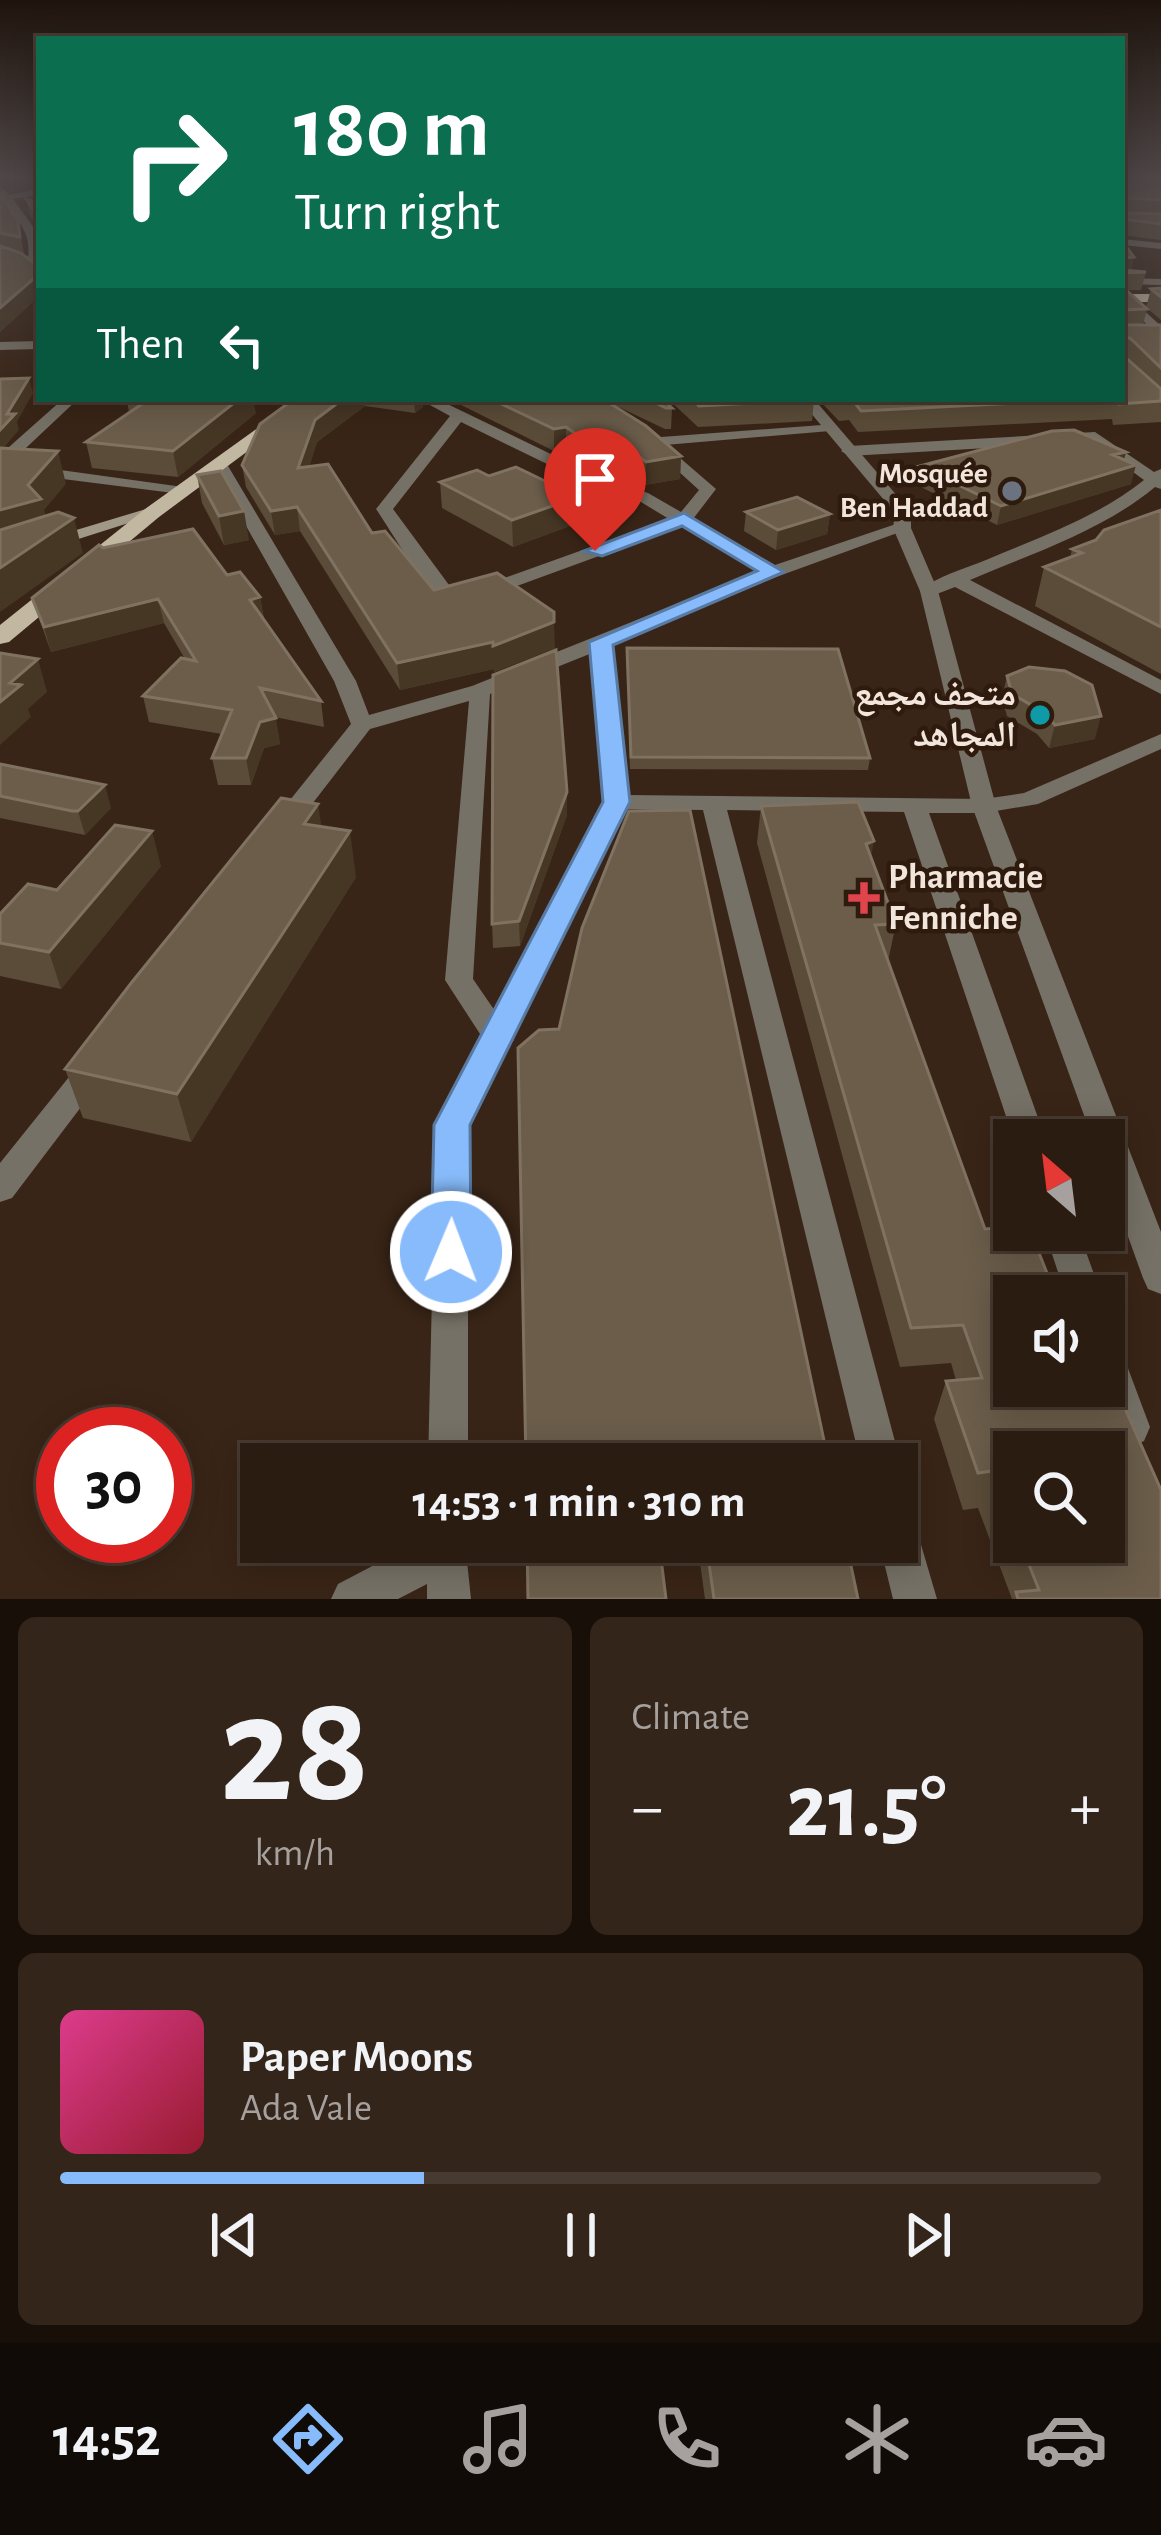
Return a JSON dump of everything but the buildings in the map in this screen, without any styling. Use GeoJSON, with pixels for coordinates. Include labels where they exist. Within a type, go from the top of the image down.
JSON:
{"type":"FeatureCollection","features":[{"type":"Feature","properties":{"kind":"main road"},"geometry":{"type":"LineString","coordinates":[[1125,292],[1161,298]]}},
{"type":"Feature","properties":{"kind":"main road"},"geometry":{"type":"LineString","coordinates":[[0,637],[152,513],[305,402]]}},
{"type":"Feature","properties":{"kind":"main road"},"geometry":{"type":"LineString","coordinates":[[0,559],[152,513]]}},
{"type":"Feature","properties":{"kind":"street"},"geometry":{"type":"LineString","coordinates":[[1125,255],[1161,256]]}},
{"type":"Feature","properties":{"kind":"street"},"geometry":{"type":"LineString","coordinates":[[16,259],[36,269]]}},
{"type":"Feature","properties":{"kind":"street"},"geometry":{"type":"LineString","coordinates":[[1125,291],[1161,282]]}},
{"type":"Feature","properties":{"kind":"street"},"geometry":{"type":"LineString","coordinates":[[1125,294],[1161,334]]}},
{"type":"Feature","properties":{"kind":"street"},"geometry":{"type":"LineString","coordinates":[[1142,336],[1161,334]]}},
{"type":"Feature","properties":{"kind":"street"},"geometry":{"type":"LineString","coordinates":[[0,346],[36,345]]}},
{"type":"Feature","properties":{"kind":"street"},"geometry":{"type":"LineString","coordinates":[[0,465],[68,402]]}},
{"type":"Feature","properties":{"kind":"street"},"geometry":{"type":"LineString","coordinates":[[432,402],[588,478],[642,496],[773,572]]}},
{"type":"Feature","properties":{"kind":"street"},"geometry":{"type":"LineString","coordinates":[[808,402],[903,512],[902,528],[940,584],[983,806],[1161,1279]]}},
{"type":"Feature","properties":{"kind":"street"},"geometry":{"type":"LineString","coordinates":[[457,417],[384,509],[442,589],[461,600],[684,519],[708,489],[633,429]]}},
{"type":"Feature","properties":{"kind":"street"},"geometry":{"type":"LineString","coordinates":[[680,424],[694,437]]}},
{"type":"Feature","properties":{"kind":"street"},"geometry":{"type":"LineString","coordinates":[[653,441],[830,428]]}},
{"type":"Feature","properties":{"kind":"street"},"geometry":{"type":"LineString","coordinates":[[849,451],[1095,437],[1159,478],[1070,531],[940,584]]}},
{"type":"Feature","properties":{"kind":"street"},"geometry":{"type":"LineString","coordinates":[[0,465],[183,492]]}},
{"type":"Feature","properties":{"kind":"street"},"geometry":{"type":"LineString","coordinates":[[220,466],[346,681],[362,724]]}},
{"type":"Feature","properties":{"kind":"street"},"geometry":{"type":"LineString","coordinates":[[261,854],[362,724],[480,691],[773,572],[902,528]]}},
{"type":"Feature","properties":{"kind":"street"},"geometry":{"type":"LineString","coordinates":[[940,584],[1161,688]]}},
{"type":"Feature","properties":{"kind":"street"},"geometry":{"type":"LineString","coordinates":[[448,1443],[452,1125],[616,802],[601,642]]}},
{"type":"Feature","properties":{"kind":"street"},"geometry":{"type":"LineString","coordinates":[[480,691],[459,980],[499,1040]]}},
{"type":"Feature","properties":{"kind":"street"},"geometry":{"type":"LineString","coordinates":[[616,802],[983,806],[1030,799],[1161,741]]}},
{"type":"Feature","properties":{"kind":"street"},"geometry":{"type":"LineString","coordinates":[[712,803],[875,1443]]}},
{"type":"Feature","properties":{"kind":"street"},"geometry":{"type":"LineString","coordinates":[[914,805],[1023,1119]]}},
{"type":"Feature","properties":{"kind":"street"},"geometry":{"type":"LineString","coordinates":[[0,1188],[101,1058]]}},
{"type":"Feature","properties":{"kind":"street"},"geometry":{"type":"LineString","coordinates":[[1123,1407],[1140,1454]]}},
{"type":"Feature","properties":{"kind":"street"},"geometry":{"type":"LineString","coordinates":[[353,1599],[417,1563]]}},
{"type":"Feature","properties":{"kind":"street"},"geometry":{"type":"LineString","coordinates":[[448,1563],[449,1599]]}},
{"type":"Feature","properties":{"kind":"street"},"geometry":{"type":"LineString","coordinates":[[906,1563],[915,1599]]}},
{"type":"Feature","properties":{"kind":"place","name":"Mosquée Ben Haddad"},"geometry":{"type":"Point","coordinates":[1012,491]}},
{"type":"Feature","properties":{"kind":"place","name":"متحف مجمع المجاهد"},"geometry":{"type":"Point","coordinates":[1040,715]}},
{"type":"Feature","properties":{"kind":"place","name":"Pharmacie Fenniche"},"geometry":{"type":"Point","coordinates":[864,898]}},
{"type":"Feature","properties":{"kind":"route"},"geometry":{"type":"LineString","coordinates":[[451,1252],[452,1125],[616,802],[601,642],[773,572],[684,519],[595,551]]}}]}
